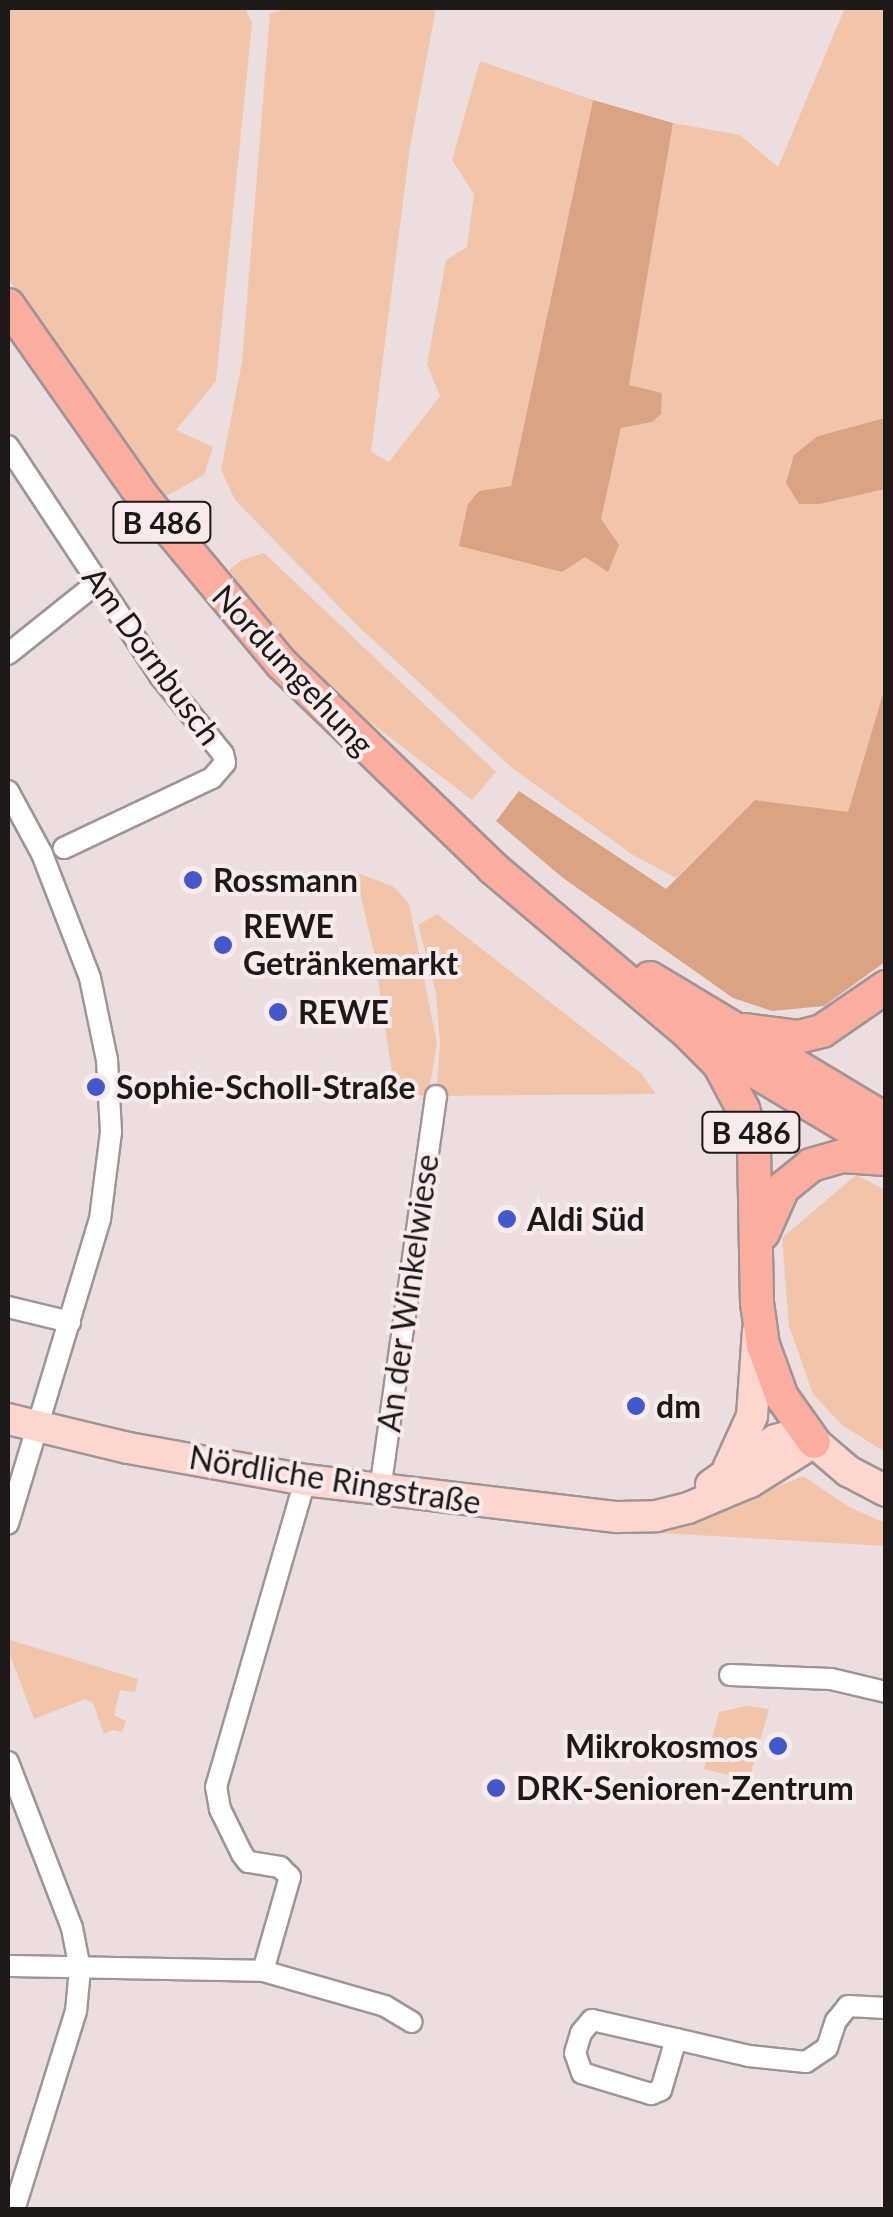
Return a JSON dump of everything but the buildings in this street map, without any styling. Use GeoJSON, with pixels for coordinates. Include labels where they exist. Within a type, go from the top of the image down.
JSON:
{"type":"FeatureCollection","features":[{"type":"Feature","properties":{"kind":"main road","name":"Nordumgehung"},"geometry":{"type":"LineString","coordinates":[[8,305],[98,438],[221,596],[337,722],[533,903]]}},
{"type":"Feature","properties":{"kind":"main road","name":"B 486"},"geometry":{"type":"LineString","coordinates":[[533,903],[722,1024],[886,1120]]}},
{"type":"Feature","properties":{"kind":"main road","name":"B 486"},"geometry":{"type":"LineString","coordinates":[[533,903],[684,1030],[732,1084],[750,1128],[759,1318],[776,1384],[814,1442]]}},
{"type":"Feature","properties":{"kind":"main road"},"geometry":{"type":"LineString","coordinates":[[722,1024],[798,1036],[822,1031],[886,987]]}},
{"type":"Feature","properties":{"kind":"main road","name":"B 486"},"geometry":{"type":"LineString","coordinates":[[684,1030],[886,1150]]}},
{"type":"Feature","properties":{"kind":"main road"},"geometry":{"type":"LineString","coordinates":[[756,1256],[774,1202],[795,1176],[828,1158],[862,1154],[886,1159]]}},
{"type":"Feature","properties":{"kind":"street","name":"Am Dornbusch"},"geometry":{"type":"LineString","coordinates":[[8,446],[97,583],[225,763],[212,778],[64,848]]}},
{"type":"Feature","properties":{"kind":"street"},"geometry":{"type":"LineString","coordinates":[[8,654],[97,583]]}},
{"type":"Feature","properties":{"kind":"street"},"geometry":{"type":"LineString","coordinates":[[8,791],[68,914],[90,978],[107,1060],[111,1132],[100,1219],[8,1523]]}},
{"type":"Feature","properties":{"kind":"street","name":"An der Winkelwiese"},"geometry":{"type":"LineString","coordinates":[[380,1490],[436,1096]]}},
{"type":"Feature","properties":{"kind":"street"},"geometry":{"type":"LineString","coordinates":[[8,1306],[70,1322]]}},
{"type":"Feature","properties":{"kind":"street"},"geometry":{"type":"LineString","coordinates":[[726,1474],[752,1416],[759,1318]]}},
{"type":"Feature","properties":{"kind":"street","name":"Nördliche Ringstraße"},"geometry":{"type":"LineString","coordinates":[[8,1419],[305,1480],[587,1516],[666,1513],[750,1482],[814,1442]]}},
{"type":"Feature","properties":{"kind":"street"},"geometry":{"type":"LineString","coordinates":[[666,1513],[782,1437],[795,1435],[814,1442]]}},
{"type":"Feature","properties":{"kind":"street","name":"B 486"},"geometry":{"type":"LineString","coordinates":[[814,1442],[848,1471],[886,1491]]}},
{"type":"Feature","properties":{"kind":"street"},"geometry":{"type":"LineString","coordinates":[[263,1971],[290,1876],[280,1867],[248,1862],[220,1808],[216,1787],[305,1480]]}},
{"type":"Feature","properties":{"kind":"street"},"geometry":{"type":"LineString","coordinates":[[730,1675],[831,1679],[886,1692]]}},
{"type":"Feature","properties":{"kind":"street"},"geometry":{"type":"LineString","coordinates":[[8,1762],[72,1928],[80,1970],[76,2012],[14,2210]]}},
{"type":"Feature","properties":{"kind":"street"},"geometry":{"type":"LineString","coordinates":[[8,1966],[263,1971],[385,2006],[412,2022]]}},
{"type":"Feature","properties":{"kind":"street"},"geometry":{"type":"LineString","coordinates":[[676,2040],[658,2093],[590,2078],[575,2064],[581,2033],[592,2020],[748,2056],[806,2062],[827,2048],[836,2021],[848,2006],[886,2008]]}},
{"type":"Feature","properties":{"kind":"shaded area"},"geometry":{"type":"Polygon","coordinates":[[[8,8],[245,8],[252,23],[216,381],[176,430],[213,447],[204,475],[161,499],[78,386],[8,278],[8,8]]]}},
{"type":"Feature","properties":{"kind":"shaded area"},"geometry":{"type":"Polygon","coordinates":[[[292,8],[436,8],[410,147],[371,452],[389,462],[440,396],[427,364],[446,260],[467,247],[474,194],[452,160],[480,61],[593,100],[511,486],[459,545],[562,572],[585,556],[608,571],[600,519],[621,428],[652,422],[629,386],[673,123],[740,135],[778,167],[844,10],[836,8],[885,8],[885,418],[818,436],[800,504],[820,504],[885,489],[885,687],[848,813],[755,800],[676,878],[633,855],[512,768],[360,628],[235,500],[221,470],[242,362],[270,13],[292,8]]]}},
{"type":"Feature","properties":{"kind":"shaded area"},"geometry":{"type":"Polygon","coordinates":[[[593,100],[673,123],[629,385],[662,393],[661,414],[652,422],[621,428],[601,519],[619,545],[608,572],[585,557],[562,572],[459,546],[468,504],[479,491],[511,486],[593,100]]]}},
{"type":"Feature","properties":{"kind":"shaded area"},"geometry":{"type":"Polygon","coordinates":[[[885,418],[885,489],[820,504],[799,504],[786,483],[794,455],[818,436],[885,418]]]}},
{"type":"Feature","properties":{"kind":"shaded area"},"geometry":{"type":"Polygon","coordinates":[[[264,553],[496,772],[472,800],[350,707],[272,628],[229,570],[242,560],[264,553]]]}},
{"type":"Feature","properties":{"kind":"shaded area"},"geometry":{"type":"Polygon","coordinates":[[[885,687],[885,962],[824,1006],[772,1011],[733,998],[563,878],[496,821],[519,791],[666,889],[755,800],[848,812],[885,687]]]}},
{"type":"Feature","properties":{"kind":"shaded area"},"geometry":{"type":"Polygon","coordinates":[[[355,872],[394,887],[409,904],[437,1043],[428,1096],[395,1093],[374,952],[355,872]]]}},
{"type":"Feature","properties":{"kind":"shaded area"},"geometry":{"type":"Polygon","coordinates":[[[437,914],[641,1073],[656,1094],[436,1096],[440,1043],[436,993],[418,925],[437,914]]]}},
{"type":"Feature","properties":{"kind":"shaded area"},"geometry":{"type":"Polygon","coordinates":[[[856,1175],[885,1190],[885,1452],[842,1425],[813,1394],[789,1326],[782,1238],[856,1175]]]}},
{"type":"Feature","properties":{"kind":"shaded area"},"geometry":{"type":"Polygon","coordinates":[[[803,1476],[849,1507],[885,1523],[885,1546],[662,1533],[663,1526],[729,1507],[803,1476]]]}},
{"type":"Feature","properties":{"kind":"shaded area"},"geometry":{"type":"Polygon","coordinates":[[[10,1640],[138,1679],[135,1692],[120,1690],[114,1715],[126,1721],[122,1732],[104,1734],[93,1703],[85,1699],[34,1719],[10,1655],[10,1640]]]}},
{"type":"Feature","properties":{"kind":"shaded area"},"geometry":{"type":"Polygon","coordinates":[[[746,1706],[769,1709],[749,1780],[704,1769],[719,1712],[746,1706]]]}},
{"type":"Feature","properties":{"kind":"place","name":"Rossmann"},"geometry":{"type":"Point","coordinates":[193,880]}},
{"type":"Feature","properties":{"kind":"place","name":"REWE Getränkemarkt"},"geometry":{"type":"Point","coordinates":[223,945]}},
{"type":"Feature","properties":{"kind":"place","name":"REWE"},"geometry":{"type":"Point","coordinates":[278,1012]}},
{"type":"Feature","properties":{"kind":"place","name":"Sophie-Scholl-Straße"},"geometry":{"type":"Point","coordinates":[96,1087]}},
{"type":"Feature","properties":{"kind":"place","name":"Aldi Süd"},"geometry":{"type":"Point","coordinates":[507,1219]}},
{"type":"Feature","properties":{"kind":"place","name":"dm"},"geometry":{"type":"Point","coordinates":[636,1406]}},
{"type":"Feature","properties":{"kind":"place","name":"Mikrokosmos"},"geometry":{"type":"Point","coordinates":[778,1746]}},
{"type":"Feature","properties":{"kind":"place","name":"DRK-Senioren-Zentrum"},"geometry":{"type":"Point","coordinates":[496,1788]}}]}
